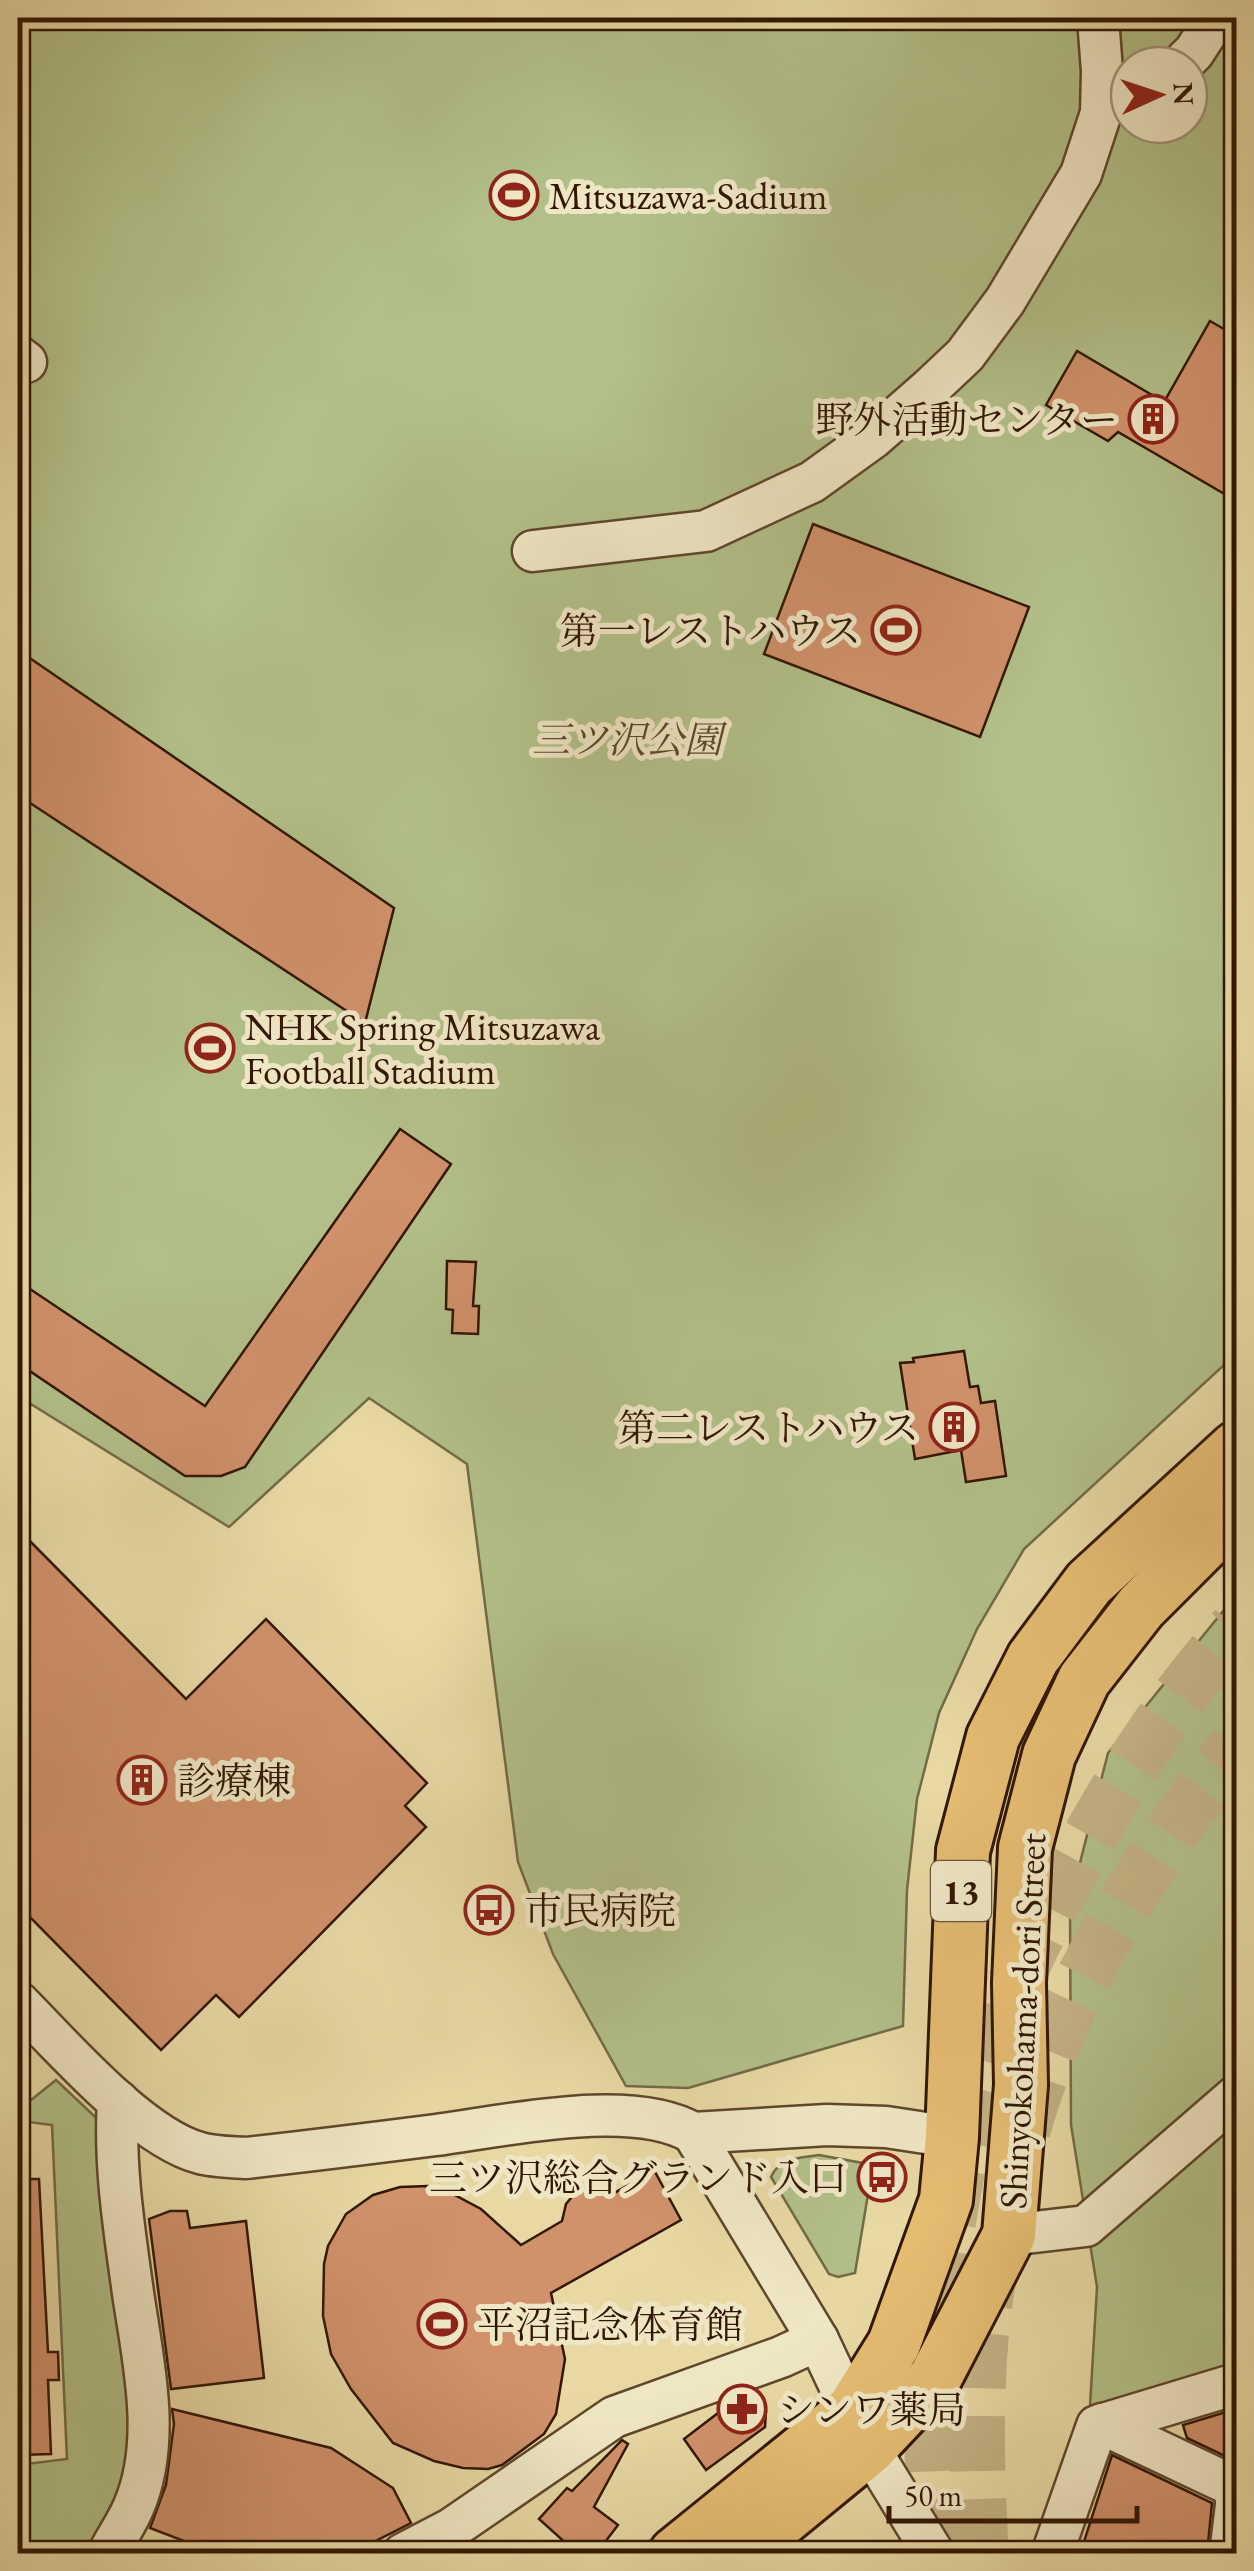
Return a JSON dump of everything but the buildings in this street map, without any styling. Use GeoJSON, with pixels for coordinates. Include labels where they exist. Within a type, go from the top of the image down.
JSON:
{"type":"FeatureCollection","features":[{"type":"Feature","properties":{"kind":"main road","name":"Shinyokohama-dori Street"},"geometry":{"type":"LineString","coordinates":[[740,2554],[861,2429],[946,2200],[952,2137],[962,1851],[993,1736],[1033,1658],[1090,1584],[1236,1448]]}},
{"type":"Feature","properties":{"kind":"main road","name":"Shinyokohama-dori Street"},"geometry":{"type":"LineString","coordinates":[[676,2554],[934,2378],[1009,2236],[1020,2085],[1019,1983],[1025,1848],[1050,1755],[1084,1680],[1141,1607],[1236,1512]]}},
{"type":"Feature","properties":{"kind":"street"},"geometry":{"type":"LineString","coordinates":[[533,551],[706,531],[812,482],[873,438],[964,355],[1026,268],[1087,160],[1101,112],[1098,18]]}},
{"type":"Feature","properties":{"kind":"street"},"geometry":{"type":"LineString","coordinates":[[1196,45],[1216,18]]}},
{"type":"Feature","properties":{"kind":"street"},"geometry":{"type":"LineString","coordinates":[[1087,160],[1109,137]]}},
{"type":"Feature","properties":{"kind":"street"},"geometry":{"type":"LineString","coordinates":[[18,2002],[118,2101],[162,2134],[199,2153],[246,2158],[582,2116],[654,2118],[693,2133],[818,2340],[861,2429],[934,2554]]}},
{"type":"Feature","properties":{"kind":"street"},"geometry":{"type":"LineString","coordinates":[[1009,2236],[1086,2226],[1236,2096]]}},
{"type":"Feature","properties":{"kind":"street"},"geometry":{"type":"LineString","coordinates":[[108,2554],[135,2504],[148,2436],[148,2394],[121,2210],[116,2140],[118,2101]]}},
{"type":"Feature","properties":{"kind":"street"},"geometry":{"type":"LineString","coordinates":[[693,2133],[827,2125],[886,2127],[952,2137]]}},
{"type":"Feature","properties":{"kind":"street"},"geometry":{"type":"LineString","coordinates":[[403,2554],[450,2529],[614,2417],[818,2340]]}},
{"type":"Feature","properties":{"kind":"street"},"geometry":{"type":"LineString","coordinates":[[1052,2554],[1097,2426],[1236,2384]]}},
{"type":"Feature","properties":{"kind":"street"},"geometry":{"type":"LineString","coordinates":[[1102,2424],[1233,2486],[1236,2502],[1230,2554]]}},
{"type":"Feature","properties":{"kind":"green space","name":"三ツ沢公園"},"geometry":{"type":"Polygon","coordinates":[[[18,18],[1236,18],[1236,1354],[1024,1549],[977,1629],[939,1713],[917,1799],[907,1890],[903,2026],[688,2088],[626,2086],[553,1954],[518,1862],[467,1464],[369,1398],[229,1527],[18,1396],[18,18]]]}},
{"type":"Feature","properties":{"kind":"green space"},"geometry":{"type":"Polygon","coordinates":[[[1228,1605],[1236,1611],[1236,2385],[1097,2426],[1101,2404],[1090,2406],[1097,2287],[1071,2125],[1070,1902],[1108,1753],[1228,1605]]]}},
{"type":"Feature","properties":{"kind":"green space"},"geometry":{"type":"Polygon","coordinates":[[[56,2080],[107,2128],[142,2430],[96,2553],[18,2554],[18,2465],[67,2459],[52,2125],[21,2121],[21,2108],[56,2080]]]}},
{"type":"Feature","properties":{"kind":"green space"},"geometry":{"type":"Polygon","coordinates":[[[819,2155],[868,2164],[872,2170],[855,2273],[838,2277],[829,2274],[771,2177],[785,2162],[819,2155]]]}},
{"type":"Feature","properties":{"kind":"tunnel"},"geometry":{"type":"LineString","coordinates":[[939,2554],[933,2489],[934,2353],[949,2216],[979,2085],[1021,1970],[1086,1844],[1163,1720],[1236,1628]]}},
{"type":"Feature","properties":{"kind":"tunnel"},"geometry":{"type":"LineString","coordinates":[[1023,2130],[1060,2026],[1110,1928],[1170,1834],[1236,1747]]}},
{"type":"Feature","properties":{"kind":"tunnel"},"geometry":{"type":"LineString","coordinates":[[981,2554],[978,2381],[989,2277]]}},
{"type":"Feature","properties":{"kind":"place","name":"Mitsuzawa-Sadium"},"geometry":{"type":"Point","coordinates":[514,195]}},
{"type":"Feature","properties":{"kind":"place","name":"野外活動センター"},"geometry":{"type":"Point","coordinates":[1153,419]}},
{"type":"Feature","properties":{"kind":"place","name":"第一レストハウス"},"geometry":{"type":"Point","coordinates":[896,630]}},
{"type":"Feature","properties":{"kind":"place","name":"NHK Spring Mitsuzawa Football Stadium"},"geometry":{"type":"Point","coordinates":[210,1048]}},
{"type":"Feature","properties":{"kind":"place","name":"第二レストハウス"},"geometry":{"type":"Point","coordinates":[954,1427]}},
{"type":"Feature","properties":{"kind":"place","name":"診療棟"},"geometry":{"type":"Point","coordinates":[142,1780]}},
{"type":"Feature","properties":{"kind":"place","name":"市民病院"},"geometry":{"type":"Point","coordinates":[489,1910]}},
{"type":"Feature","properties":{"kind":"place","name":"三ツ沢総合グランド入口"},"geometry":{"type":"Point","coordinates":[882,2177]}},
{"type":"Feature","properties":{"kind":"place","name":"平沼記念体育館"},"geometry":{"type":"Point","coordinates":[442,2324]}},
{"type":"Feature","properties":{"kind":"place","name":"シンワ薬局"},"geometry":{"type":"Point","coordinates":[742,2409]}}]}
